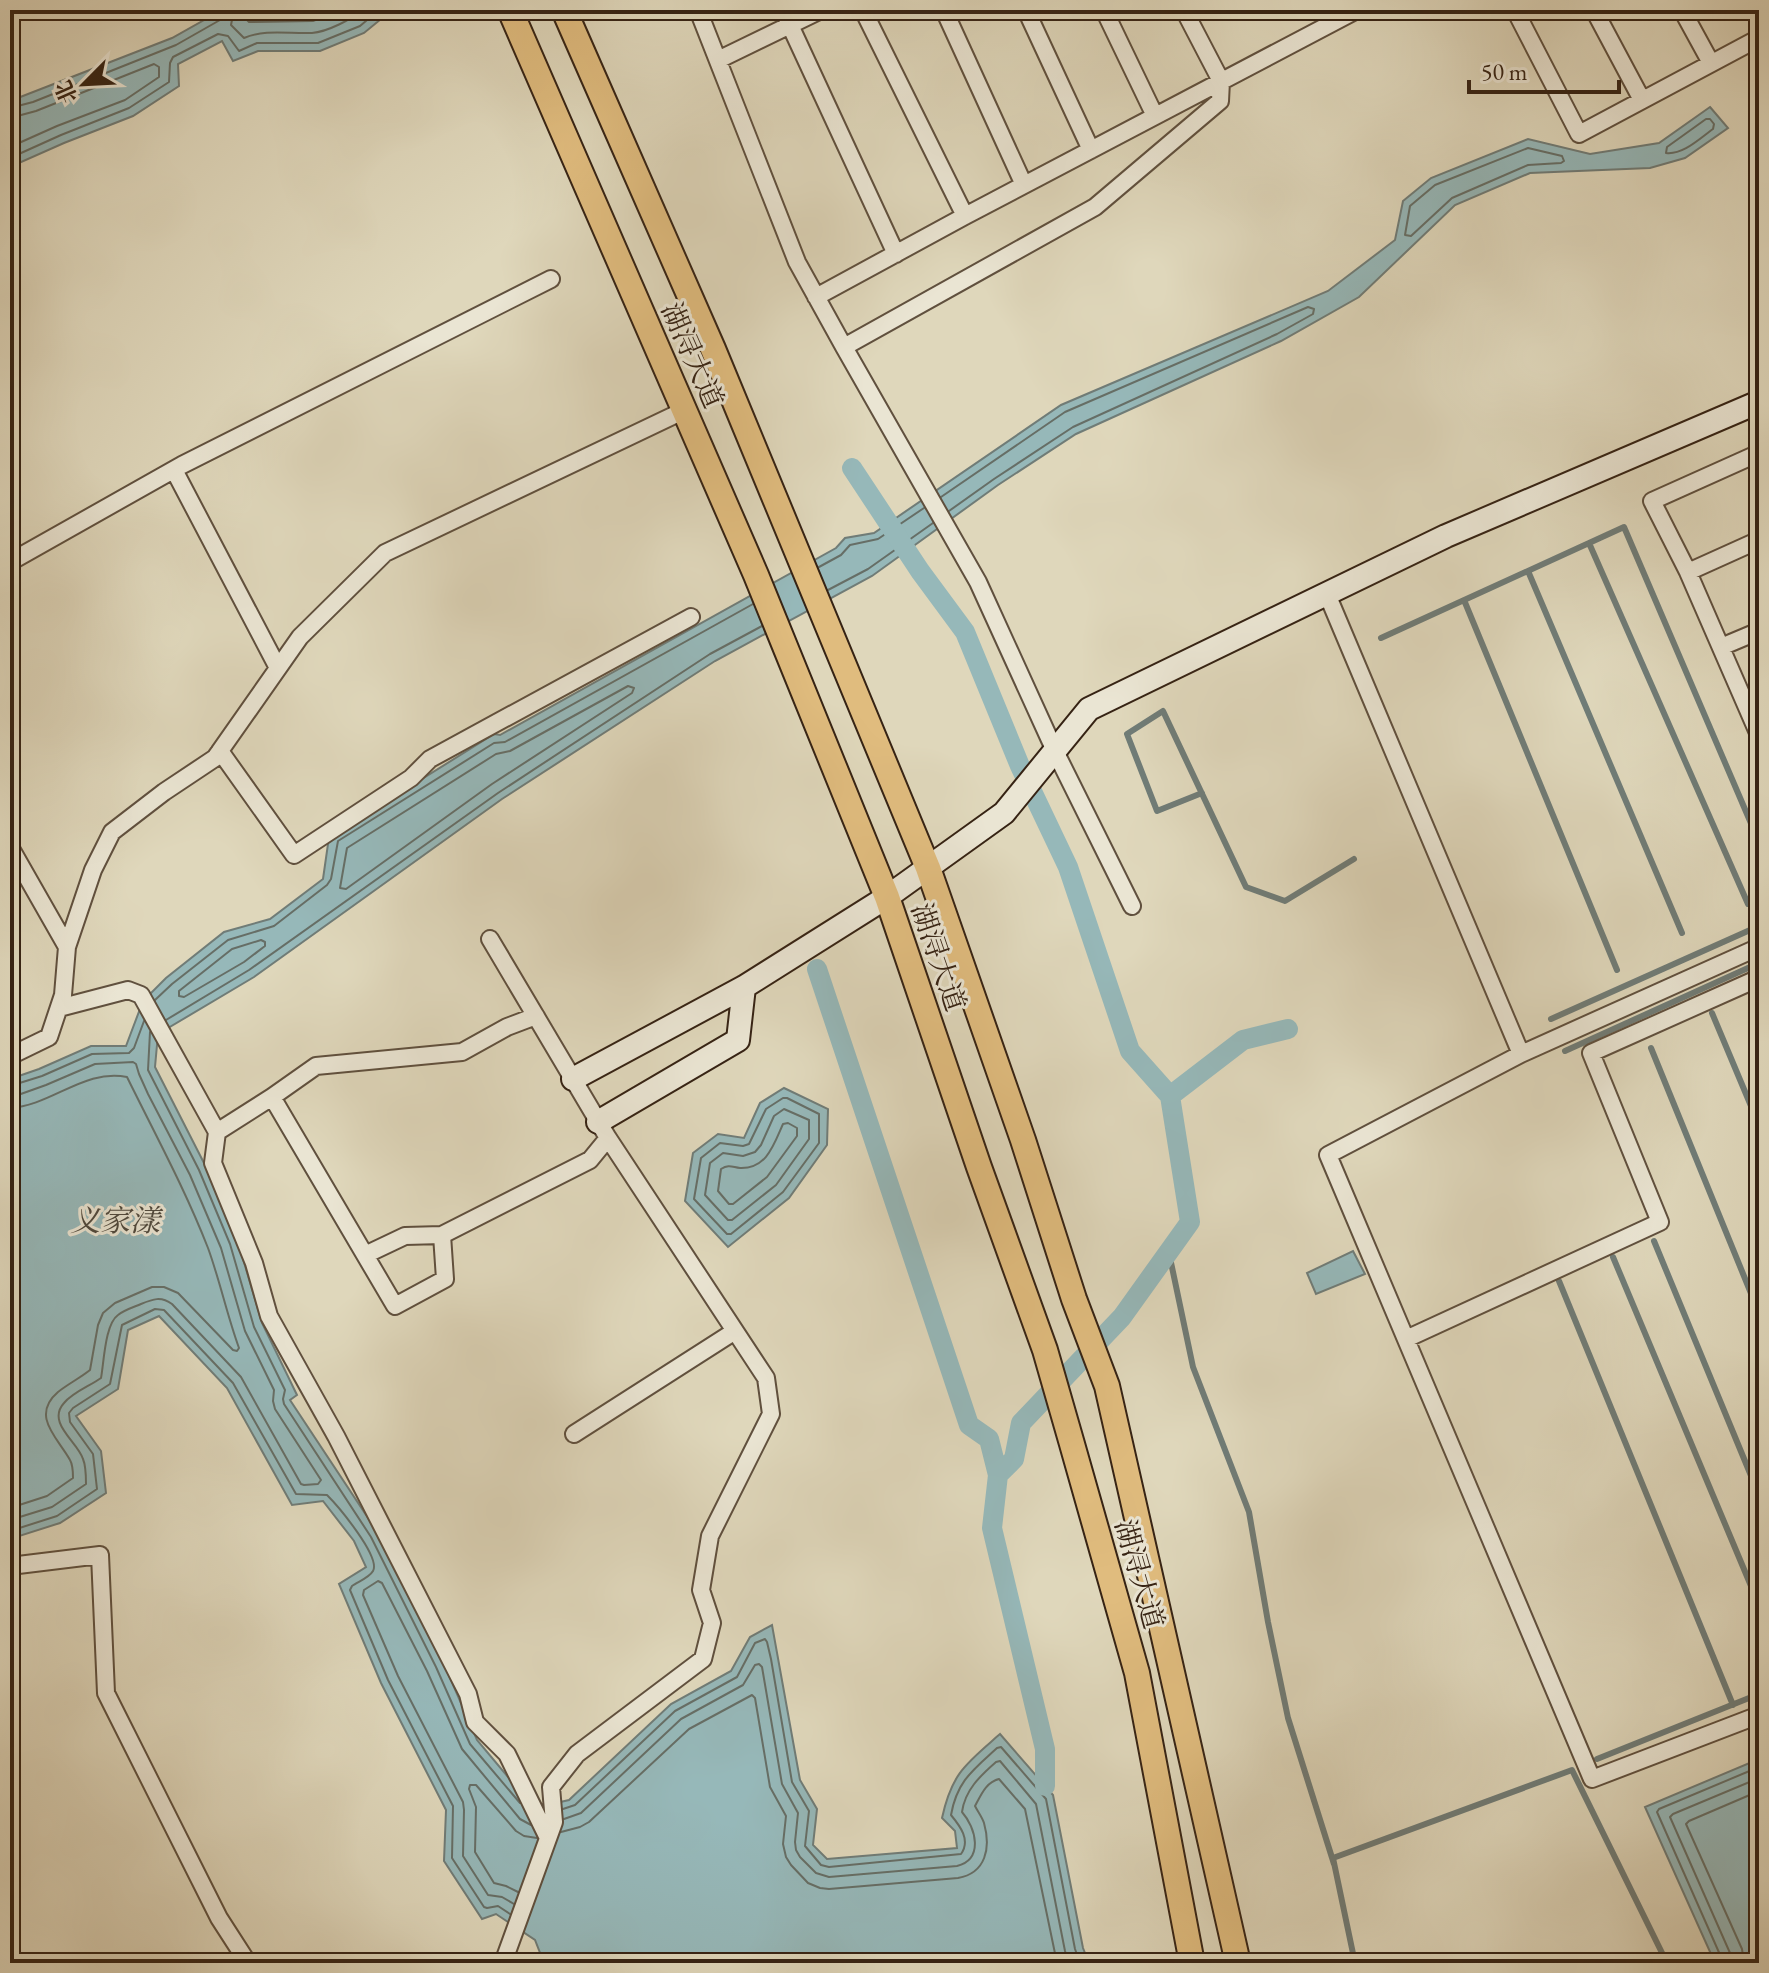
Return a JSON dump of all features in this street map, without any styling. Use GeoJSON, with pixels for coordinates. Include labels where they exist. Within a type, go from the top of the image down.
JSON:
{"type":"FeatureCollection","features":[{"type":"Feature","properties":{"kind":"main road","name":"湖浔大道"},"geometry":{"type":"LineString","coordinates":[[510,10],[794,666],[887,897],[1045,1350],[1072,1444],[1137,1673],[1192,1963]]}},
{"type":"Feature","properties":{"kind":"main road","name":"湖浔大道"},"geometry":{"type":"LineString","coordinates":[[564,10],[713,349],[928,868],[1023,1140],[1074,1299],[1107,1386],[1238,1963]]}},
{"type":"Feature","properties":{"kind":"street"},"geometry":{"type":"LineString","coordinates":[[698,10],[797,262],[978,582],[1055,751],[1132,906]]}},
{"type":"Feature","properties":{"kind":"street"},"geometry":{"type":"LineString","coordinates":[[718,60],[786,17],[821,10]]}},
{"type":"Feature","properties":{"kind":"street"},"geometry":{"type":"LineString","coordinates":[[863,10],[965,216]]}},
{"type":"Feature","properties":{"kind":"street"},"geometry":{"type":"LineString","coordinates":[[944,10],[1024,185]]}},
{"type":"Feature","properties":{"kind":"street"},"geometry":{"type":"LineString","coordinates":[[1026,10],[1091,150]]}},
{"type":"Feature","properties":{"kind":"street"},"geometry":{"type":"LineString","coordinates":[[1104,10],[1155,116]]}},
{"type":"Feature","properties":{"kind":"street"},"geometry":{"type":"LineString","coordinates":[[844,347],[1095,207],[1220,101],[1221,81],[1184,10]]}},
{"type":"Feature","properties":{"kind":"street"},"geometry":{"type":"LineString","coordinates":[[816,297],[1357,10]]}},
{"type":"Feature","properties":{"kind":"street"},"geometry":{"type":"LineString","coordinates":[[1515,10],[1579,134],[1759,38]]}},
{"type":"Feature","properties":{"kind":"street"},"geometry":{"type":"LineString","coordinates":[[1594,10],[1642,100]]}},
{"type":"Feature","properties":{"kind":"street"},"geometry":{"type":"LineString","coordinates":[[1682,10],[1711,63]]}},
{"type":"Feature","properties":{"kind":"street"},"geometry":{"type":"LineString","coordinates":[[786,17],[896,254]]}},
{"type":"Feature","properties":{"kind":"street"},"geometry":{"type":"LineString","coordinates":[[10,562],[174,470],[551,279]]}},
{"type":"Feature","properties":{"kind":"street"},"geometry":{"type":"LineString","coordinates":[[573,1079],[744,987],[928,868],[1004,813],[1089,709],[1446,536],[1759,402]]}},
{"type":"Feature","properties":{"kind":"street"},"geometry":{"type":"LineString","coordinates":[[10,1056],[49,1037],[63,995],[67,947],[93,870],[112,832],[215,758],[300,637],[385,553],[685,410]]}},
{"type":"Feature","properties":{"kind":"street"},"geometry":{"type":"LineString","coordinates":[[1758,731],[1688,572],[1652,501],[1759,453]]}},
{"type":"Feature","properties":{"kind":"street"},"geometry":{"type":"LineString","coordinates":[[174,470],[278,668]]}},
{"type":"Feature","properties":{"kind":"street"},"geometry":{"type":"LineString","coordinates":[[1688,572],[1759,540]]}},
{"type":"Feature","properties":{"kind":"street"},"geometry":{"type":"LineString","coordinates":[[1327,594],[1521,1054]]}},
{"type":"Feature","properties":{"kind":"street"},"geometry":{"type":"LineString","coordinates":[[220,751],[294,855],[411,778],[430,759],[691,617]]}},
{"type":"Feature","properties":{"kind":"street"},"geometry":{"type":"LineString","coordinates":[[1721,647],[1759,631]]}},
{"type":"Feature","properties":{"kind":"street"},"geometry":{"type":"LineString","coordinates":[[10,847],[67,947]]}},
{"type":"Feature","properties":{"kind":"street"},"geometry":{"type":"LineString","coordinates":[[490,939],[603,1130],[766,1378],[771,1414],[710,1536],[701,1590],[712,1623],[703,1659],[577,1754],[551,1787],[554,1822],[503,1963]]}},
{"type":"Feature","properties":{"kind":"street"},"geometry":{"type":"LineString","coordinates":[[1759,947],[1521,1054],[1328,1155],[1592,1779],[1759,1715]]}},
{"type":"Feature","properties":{"kind":"street"},"geometry":{"type":"LineString","coordinates":[[1406,1339],[1660,1222],[1591,1053],[1759,978]]}},
{"type":"Feature","properties":{"kind":"street"},"geometry":{"type":"LineString","coordinates":[[365,1255],[405,1236],[442,1235],[590,1160],[603,1130],[738,1040],[744,987]]}},
{"type":"Feature","properties":{"kind":"street"},"geometry":{"type":"LineString","coordinates":[[59,1008],[128,990],[141,995],[217,1132],[213,1163],[254,1263],[269,1316],[318,1402],[468,1694],[475,1722],[507,1754],[548,1838]]}},
{"type":"Feature","properties":{"kind":"street"},"geometry":{"type":"LineString","coordinates":[[217,1132],[316,1066],[462,1052],[507,1027],[536,1016]]}},
{"type":"Feature","properties":{"kind":"street"},"geometry":{"type":"LineString","coordinates":[[272,1097],[395,1306],[445,1279],[442,1235]]}},
{"type":"Feature","properties":{"kind":"street"},"geometry":{"type":"LineString","coordinates":[[574,1434],[735,1331]]}},
{"type":"Feature","properties":{"kind":"street"},"geometry":{"type":"LineString","coordinates":[[10,1566],[100,1555],[106,1693],[219,1918],[248,1963]]}},
{"type":"Feature","properties":{"kind":"water"},"geometry":{"type":"Polygon","coordinates":[[[222,10],[392,10],[364,33],[320,51],[258,51],[233,61],[222,41],[178,64],[179,86],[133,116],[10,167],[10,101],[172,38],[222,10]]]}},
{"type":"Feature","properties":{"kind":"water","name":"义家漾"},"geometry":{"type":"Polygon","coordinates":[[[1710,107],[1728,128],[1685,158],[1650,168],[1530,173],[1455,205],[1359,297],[1281,341],[1076,434],[998,485],[872,576],[715,661],[502,799],[254,977],[158,1034],[155,1067],[206,1167],[238,1242],[262,1323],[297,1395],[290,1400],[378,1533],[444,1664],[477,1740],[534,1808],[569,1800],[671,1704],[731,1671],[750,1637],[772,1625],[800,1780],[817,1809],[813,1845],[827,1859],[957,1848],[955,1831],[942,1818],[946,1802],[962,1770],[1000,1734],[1053,1795],[1083,1948],[1089,1963],[544,1963],[535,1940],[496,1914],[482,1919],[444,1861],[446,1810],[381,1683],[339,1584],[366,1567],[354,1541],[323,1501],[292,1505],[227,1388],[159,1316],[128,1330],[118,1389],[76,1416],[101,1451],[106,1493],[60,1523],[10,1539],[10,1079],[91,1046],[126,1046],[143,1001],[166,978],[224,932],[270,919],[323,879],[329,837],[494,734],[500,735],[836,548],[845,538],[874,533],[1061,405],[1328,291],[1395,240],[1403,201],[1431,178],[1528,139],[1590,154],[1659,143],[1710,107]]]}},
{"type":"Feature","properties":{"kind":"water"},"geometry":{"type":"Polygon","coordinates":[[[784,1088],[828,1109],[827,1145],[789,1198],[728,1247],[685,1201],[693,1153],[718,1134],[744,1138],[760,1103],[784,1088]]]}},
{"type":"Feature","properties":{"kind":"water"},"geometry":{"type":"Polygon","coordinates":[[[1353,1251],[1365,1274],[1316,1294],[1307,1273],[1353,1251]]]}},
{"type":"Feature","properties":{"kind":"water"},"geometry":{"type":"Polygon","coordinates":[[[1759,1759],[1759,1963],[1715,1963],[1645,1807],[1759,1759]]]}},
{"type":"Feature","properties":{"kind":"waterway"},"geometry":{"type":"LineString","coordinates":[[852,468],[920,571],[965,632],[1020,766],[1068,867],[1130,1051],[1170,1096]]}},
{"type":"Feature","properties":{"kind":"waterway"},"geometry":{"type":"LineString","coordinates":[[1381,638],[1624,527],[1759,842]]}},
{"type":"Feature","properties":{"kind":"waterway"},"geometry":{"type":"LineString","coordinates":[[1589,543],[1748,904]]}},
{"type":"Feature","properties":{"kind":"waterway"},"geometry":{"type":"LineString","coordinates":[[1528,571],[1682,933]]}},
{"type":"Feature","properties":{"kind":"waterway"},"geometry":{"type":"LineString","coordinates":[[1464,600],[1617,970]]}},
{"type":"Feature","properties":{"kind":"waterway"},"geometry":{"type":"LineString","coordinates":[[1202,793],[1157,811],[1127,734],[1163,711],[1246,887],[1285,901],[1354,859]]}},
{"type":"Feature","properties":{"kind":"waterway"},"geometry":{"type":"LineString","coordinates":[[1551,1019],[1759,926]]}},
{"type":"Feature","properties":{"kind":"waterway"},"geometry":{"type":"LineString","coordinates":[[1565,1051],[1759,963]]}},
{"type":"Feature","properties":{"kind":"waterway"},"geometry":{"type":"LineString","coordinates":[[817,969],[969,1425],[989,1439],[998,1475]]}},
{"type":"Feature","properties":{"kind":"waterway"},"geometry":{"type":"LineString","coordinates":[[1712,1013],[1759,1125]]}},
{"type":"Feature","properties":{"kind":"waterway"},"geometry":{"type":"LineString","coordinates":[[1045,1786],[1045,1749],[992,1528],[998,1475],[1014,1459],[1021,1423],[1122,1317],[1190,1222],[1170,1096],[1243,1040],[1288,1029]]}},
{"type":"Feature","properties":{"kind":"waterway"},"geometry":{"type":"LineString","coordinates":[[1651,1048],[1759,1313]]}},
{"type":"Feature","properties":{"kind":"waterway"},"geometry":{"type":"LineString","coordinates":[[1654,1241],[1759,1495]]}},
{"type":"Feature","properties":{"kind":"waterway"},"geometry":{"type":"LineString","coordinates":[[1169,1253],[1193,1367],[1249,1512],[1288,1718],[1334,1864]]}},
{"type":"Feature","properties":{"kind":"waterway"},"geometry":{"type":"LineString","coordinates":[[1613,1257],[1759,1605]]}},
{"type":"Feature","properties":{"kind":"waterway"},"geometry":{"type":"LineString","coordinates":[[1559,1281],[1733,1705]]}},
{"type":"Feature","properties":{"kind":"waterway"},"geometry":{"type":"LineString","coordinates":[[1597,1759],[1759,1694]]}},
{"type":"Feature","properties":{"kind":"waterway"},"geometry":{"type":"LineString","coordinates":[[1355,1963],[1333,1858],[1572,1770],[1667,1963]]}}]}
